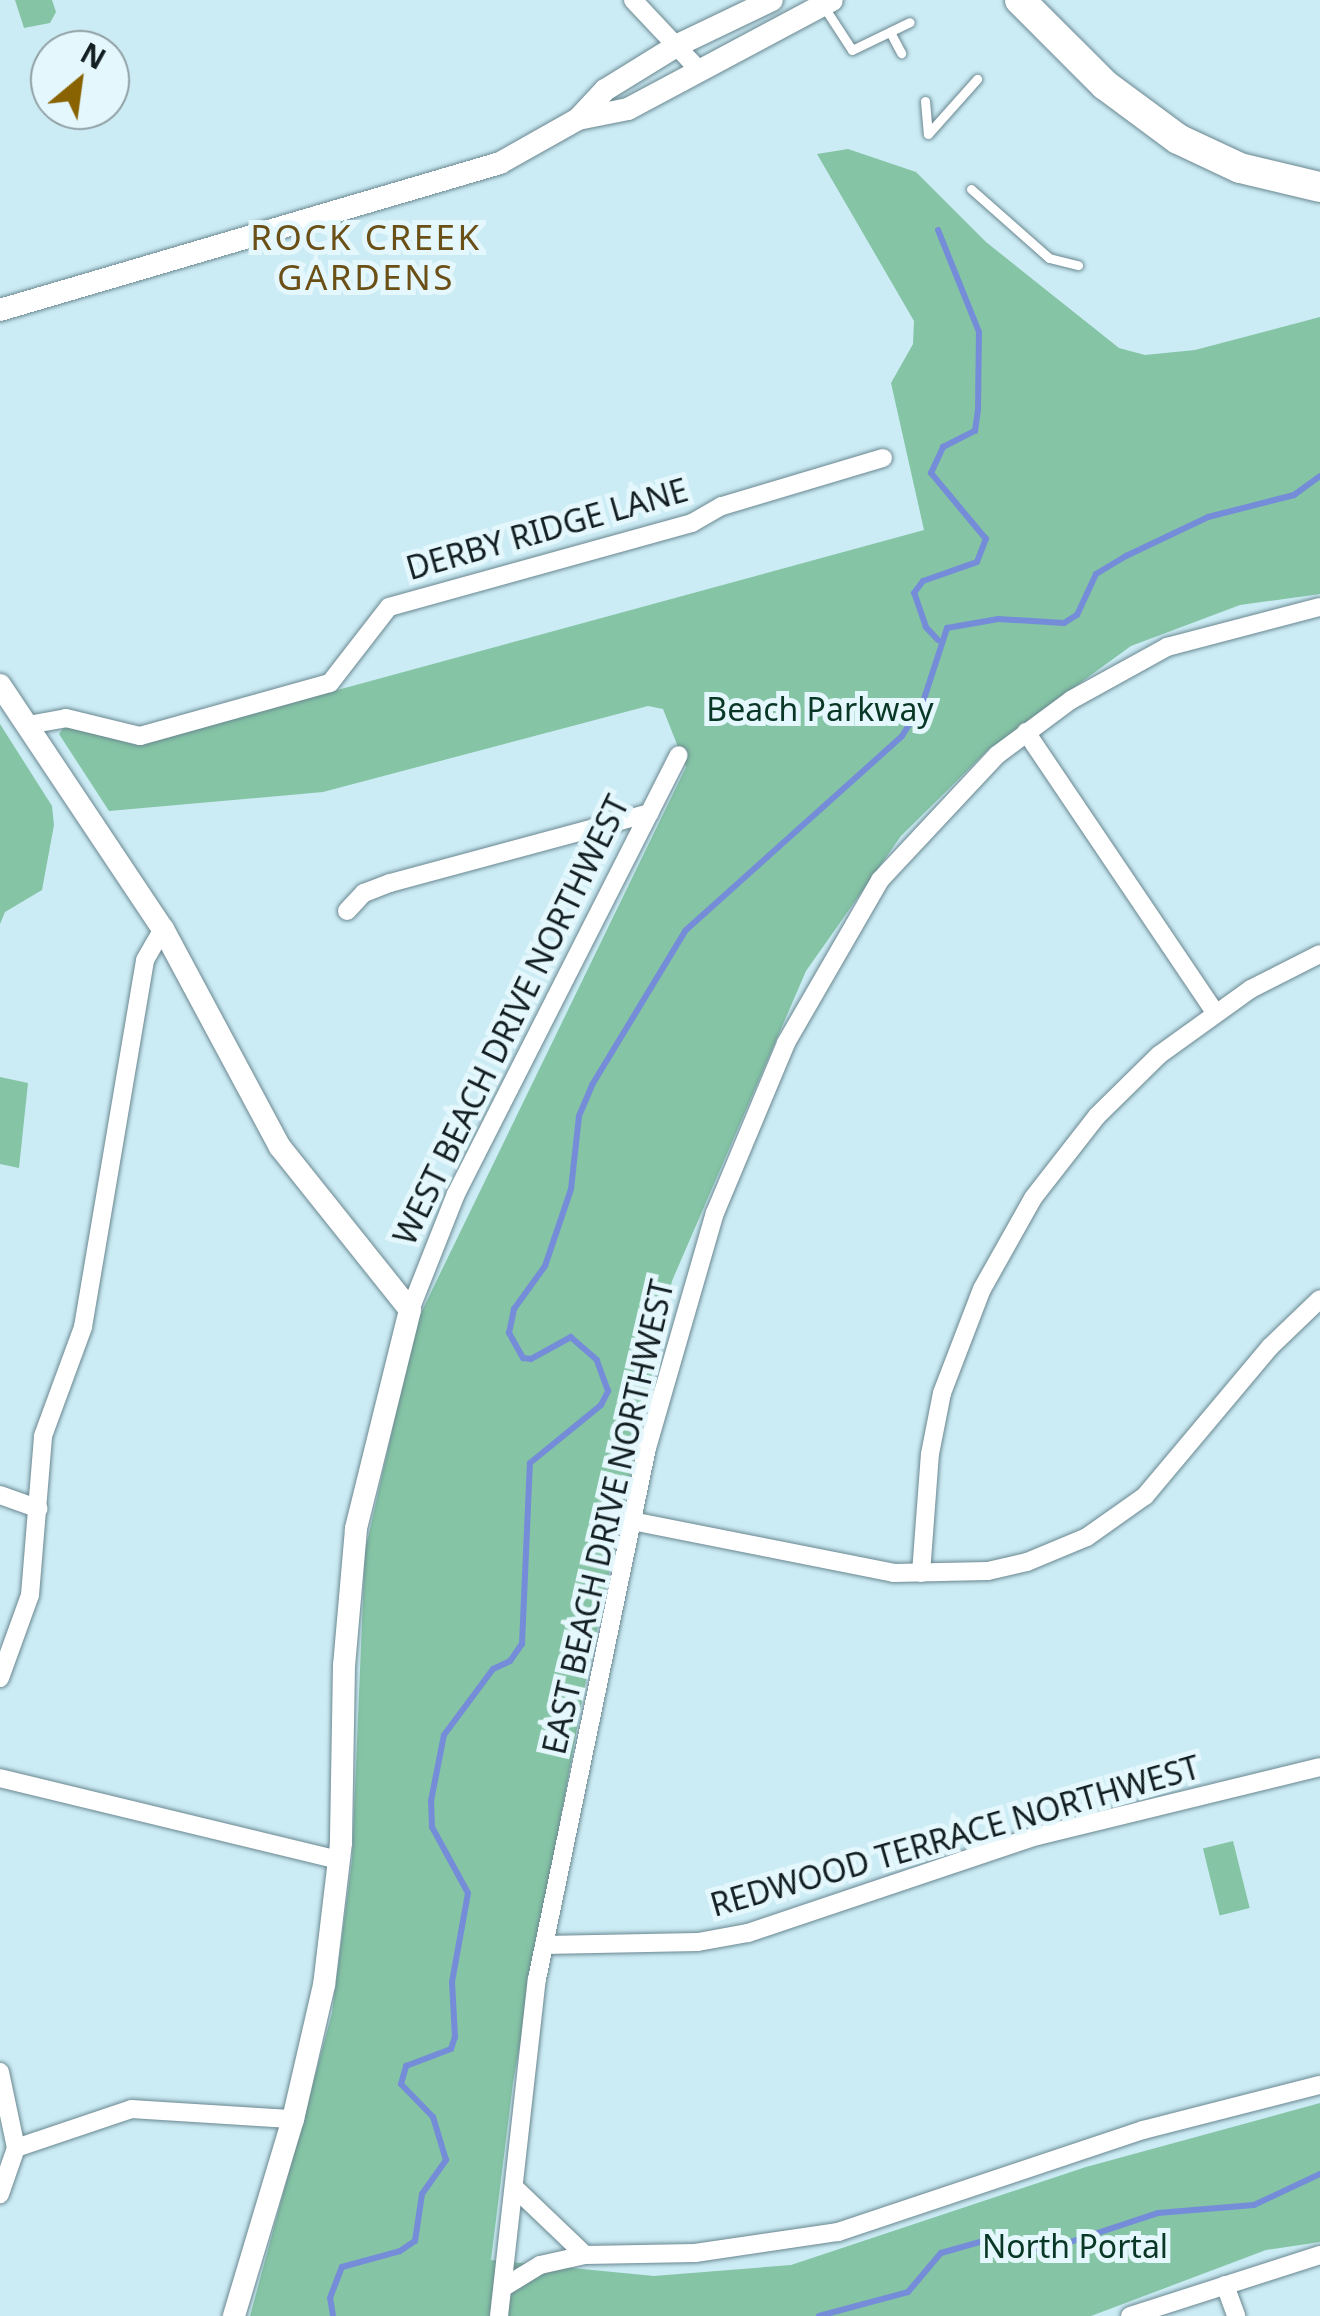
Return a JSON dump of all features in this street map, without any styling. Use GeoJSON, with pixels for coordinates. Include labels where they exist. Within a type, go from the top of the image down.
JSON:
{"type":"FeatureCollection","features":[{"type":"Feature","properties":{"kind":"main road"},"geometry":{"type":"LineString","coordinates":[[1033,8],[1105,85],[1178,139],[1240,168],[1320,187]]}},
{"type":"Feature","properties":{"kind":"street"},"geometry":{"type":"LineString","coordinates":[[633,0],[678,44],[698,70]]}},
{"type":"Feature","properties":{"kind":"street"},"geometry":{"type":"LineString","coordinates":[[0,310],[500,164],[578,119],[604,90],[678,44],[772,0]]}},
{"type":"Feature","properties":{"kind":"street"},"geometry":{"type":"LineString","coordinates":[[578,119],[628,109],[827,2]]}},
{"type":"Feature","properties":{"kind":"street","name":"DERBY RIDGE LANE"},"geometry":{"type":"LineString","coordinates":[[28,725],[66,718],[140,736],[330,683],[388,606],[692,524],[722,506],[883,458]]}},
{"type":"Feature","properties":{"kind":"street","name":"EAST BEACH DRIVE NORTHWEST"},"geometry":{"type":"LineString","coordinates":[[499,2316],[544,1945],[632,1520],[700,1256],[786,1044],[880,880],[944,805],[1026,732],[1166,647],[1320,607]]}},
{"type":"Feature","properties":{"kind":"street"},"geometry":{"type":"LineString","coordinates":[[0,686],[163,929],[280,1147],[410,1310]]}},
{"type":"Feature","properties":{"kind":"street"},"geometry":{"type":"LineString","coordinates":[[1026,732],[1216,1012]]}},
{"type":"Feature","properties":{"kind":"street","name":"WEST BEACH DRIVE NORTHWEST"},"geometry":{"type":"LineString","coordinates":[[234,2316],[249,2250],[293,2119],[324,1985],[340,1860],[344,1664],[356,1529],[410,1310],[456,1194],[679,755]]}},
{"type":"Feature","properties":{"kind":"street"},"geometry":{"type":"LineString","coordinates":[[347,911],[364,894],[390,883],[650,813]]}},
{"type":"Feature","properties":{"kind":"street"},"geometry":{"type":"LineString","coordinates":[[0,1678],[27,1610],[43,1436],[83,1327],[145,960],[163,929]]}},
{"type":"Feature","properties":{"kind":"street"},"geometry":{"type":"LineString","coordinates":[[922,1573],[939,1403],[1000,1254],[1042,1184],[1097,1116],[1216,1012],[1320,954]]}},
{"type":"Feature","properties":{"kind":"street"},"geometry":{"type":"LineString","coordinates":[[632,1520],[860,1567],[922,1573],[1014,1565],[1110,1524],[1158,1483],[1270,1346],[1320,1298]]}},
{"type":"Feature","properties":{"kind":"street"},"geometry":{"type":"LineString","coordinates":[[0,1496],[39,1509]]}},
{"type":"Feature","properties":{"kind":"street","name":"REDWOOD TERRACE NORTHWEST"},"geometry":{"type":"LineString","coordinates":[[544,1945],[732,1937],[1037,1836],[1320,1766]]}},
{"type":"Feature","properties":{"kind":"street"},"geometry":{"type":"LineString","coordinates":[[0,1778],[340,1860]]}},
{"type":"Feature","properties":{"kind":"street"},"geometry":{"type":"LineString","coordinates":[[0,2072],[16,2148],[0,2194]]}},
{"type":"Feature","properties":{"kind":"street"},"geometry":{"type":"LineString","coordinates":[[504,2287],[540,2265],[585,2255],[695,2253],[823,2235],[1143,2130],[1320,2085]]}},
{"type":"Feature","properties":{"kind":"street"},"geometry":{"type":"LineString","coordinates":[[16,2148],[132,2109],[293,2119]]}},
{"type":"Feature","properties":{"kind":"street"},"geometry":{"type":"LineString","coordinates":[[515,2188],[585,2255]]}},
{"type":"Feature","properties":{"kind":"street"},"geometry":{"type":"LineString","coordinates":[[1130,2316],[1320,2255]]}},
{"type":"Feature","properties":{"kind":"street"},"geometry":{"type":"LineString","coordinates":[[1224,2285],[1236,2316]]}},
{"type":"Feature","properties":{"kind":"lane"},"geometry":{"type":"LineString","coordinates":[[827,2],[852,50],[910,22]]}},
{"type":"Feature","properties":{"kind":"lane"},"geometry":{"type":"LineString","coordinates":[[890,32],[901,53]]}},
{"type":"Feature","properties":{"kind":"lane"},"geometry":{"type":"LineString","coordinates":[[925,101],[928,134],[978,79]]}},
{"type":"Feature","properties":{"kind":"lane"},"geometry":{"type":"LineString","coordinates":[[970,188],[1048,258],[1078,265]]}},
{"type":"Feature","properties":{"kind":"green space"},"geometry":{"type":"Polygon","coordinates":[[[15,0],[52,0],[56,12],[50,23],[24,28],[15,0]]]}},
{"type":"Feature","properties":{"kind":"green space","name":"Beach Parkway"},"geometry":{"type":"Polygon","coordinates":[[[848,149],[916,172],[986,242],[1119,348],[1145,355],[1195,350],[1320,317],[1320,594],[1240,605],[1131,646],[989,749],[901,836],[806,971],[672,1281],[583,1695],[513,2083],[491,2260],[654,2276],[791,2265],[1086,2167],[1320,2103],[1320,2242],[1266,2250],[1091,2316],[250,2316],[332,2013],[352,1860],[365,1551],[417,1321],[686,767],[663,709],[648,706],[323,792],[109,811],[59,734],[65,726],[136,745],[924,530],[891,383],[913,344],[914,321],[817,154],[848,149]]]}},
{"type":"Feature","properties":{"kind":"green space"},"geometry":{"type":"Polygon","coordinates":[[[0,724],[52,806],[54,825],[42,890],[5,912],[0,924],[0,724]]]}},
{"type":"Feature","properties":{"kind":"green space"},"geometry":{"type":"Polygon","coordinates":[[[0,1077],[28,1083],[19,1168],[0,1164],[0,1077]]]}},
{"type":"Feature","properties":{"kind":"green space"},"geometry":{"type":"Polygon","coordinates":[[[1233,1841],[1250,1908],[1220,1915],[1203,1848],[1233,1841]]]}},
{"type":"Feature","properties":{"kind":"waterway"},"geometry":{"type":"LineString","coordinates":[[938,230],[979,332],[978,410],[975,431],[943,447],[931,473],[986,539],[977,562],[923,581],[914,593],[926,627],[938,640]]}},
{"type":"Feature","properties":{"kind":"waterway"},"geometry":{"type":"LineString","coordinates":[[333,2316],[330,2298],[342,2267],[400,2251],[415,2241],[422,2194],[446,2160],[433,2117],[401,2084],[406,2066],[451,2049],[455,2037],[452,1982],[468,1893],[432,1827],[431,1801],[444,1735],[493,1669],[510,1661],[522,1644],[530,1463],[601,1405],[608,1391],[597,1360],[571,1337],[531,1359],[523,1358],[509,1333],[514,1309],[545,1266],[571,1189],[579,1116],[592,1085],[686,930],[902,736],[923,702],[947,628],[998,619],[1064,623],[1077,615],[1096,574],[1126,556],[1208,517],[1294,495],[1320,476]]}},
{"type":"Feature","properties":{"kind":"waterway"},"geometry":{"type":"LineString","coordinates":[[819,2316],[908,2292],[941,2253],[987,2240],[1036,2249],[1058,2246],[1158,2213],[1254,2205],[1320,2174]]}},
{"type":"Feature","properties":{"kind":"district","name":"ROCK CREEK GARDENS"},"geometry":{"type":"Point","coordinates":[366,257]}},
{"type":"Feature","properties":{"kind":"park label","name":"North Portal"},"geometry":{"type":"Point","coordinates":[1075,2246]}}]}
